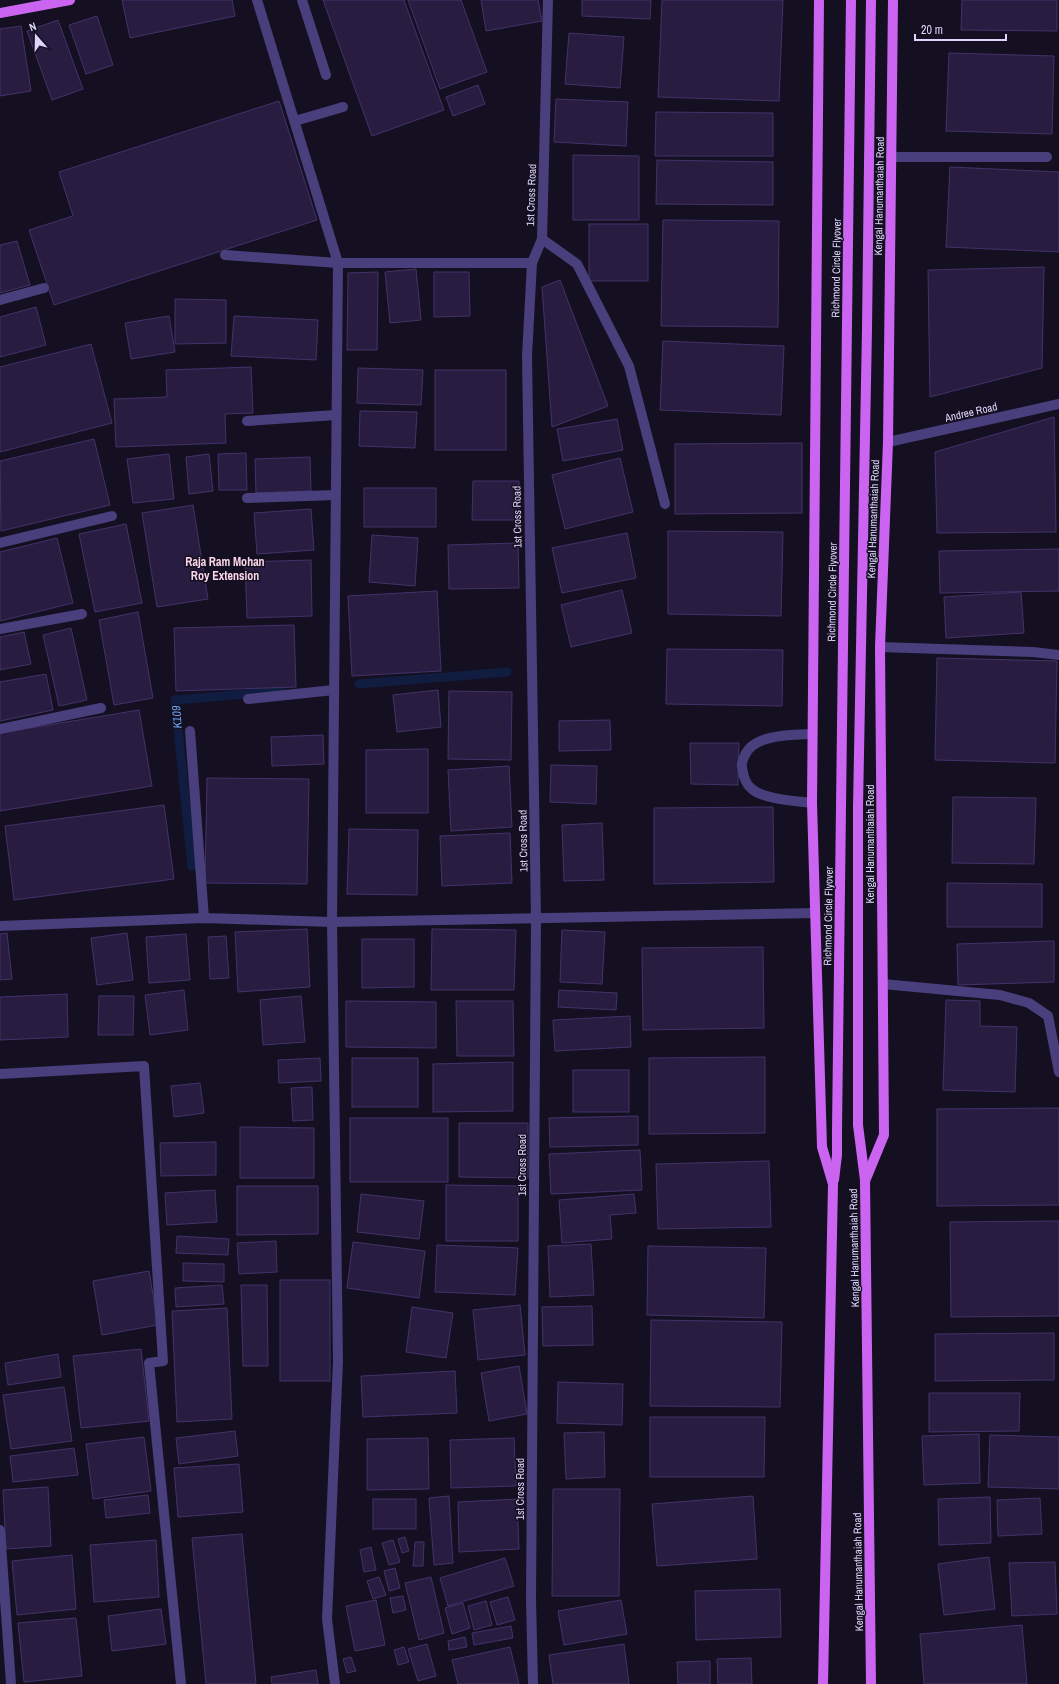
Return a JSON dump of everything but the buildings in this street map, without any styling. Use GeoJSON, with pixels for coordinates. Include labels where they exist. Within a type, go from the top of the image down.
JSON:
{"type":"FeatureCollection","features":[{"type":"Feature","properties":{"kind":"main road"},"geometry":{"type":"LineString","coordinates":[[0,13],[70,0]]}},
{"type":"Feature","properties":{"kind":"main road","name":"Kengal Hanumanthaiah Road"},"geometry":{"type":"LineString","coordinates":[[819,0],[812,803],[822,1147],[833,1184],[823,1684]]}},
{"type":"Feature","properties":{"kind":"main road","name":"Richmond Circle Flyover"},"geometry":{"type":"LineString","coordinates":[[833,1184],[837,1155],[851,0]]}},
{"type":"Feature","properties":{"kind":"main road"},"geometry":{"type":"LineString","coordinates":[[865,1182],[858,1125],[858,806],[867,328],[871,0]]}},
{"type":"Feature","properties":{"kind":"main road","name":"Kengal Hanumanthaiah Road"},"geometry":{"type":"LineString","coordinates":[[871,1684],[865,1182],[884,1135],[880,647],[888,442],[893,0]]}},
{"type":"Feature","properties":{"kind":"street"},"geometry":{"type":"LineString","coordinates":[[257,0],[338,263],[332,922],[338,1361],[327,1619],[335,1684]]}},
{"type":"Feature","properties":{"kind":"street"},"geometry":{"type":"LineString","coordinates":[[302,0],[326,75]]}},
{"type":"Feature","properties":{"kind":"street","name":"1st Cross Road"},"geometry":{"type":"LineString","coordinates":[[533,1684],[531,1600],[536,919],[527,356],[532,263],[542,239],[548,0]]}},
{"type":"Feature","properties":{"kind":"street"},"geometry":{"type":"LineString","coordinates":[[294,121],[343,107]]}},
{"type":"Feature","properties":{"kind":"street"},"geometry":{"type":"LineString","coordinates":[[891,157],[1047,157]]}},
{"type":"Feature","properties":{"kind":"street"},"geometry":{"type":"LineString","coordinates":[[542,239],[577,264],[629,366],[664,504]]}},
{"type":"Feature","properties":{"kind":"street"},"geometry":{"type":"LineString","coordinates":[[225,255],[338,263],[532,263]]}},
{"type":"Feature","properties":{"kind":"street"},"geometry":{"type":"LineString","coordinates":[[0,300],[44,288]]}},
{"type":"Feature","properties":{"kind":"street","name":"Andree Road"},"geometry":{"type":"LineString","coordinates":[[888,442],[1059,404]]}},
{"type":"Feature","properties":{"kind":"street"},"geometry":{"type":"LineString","coordinates":[[247,421],[336,415]]}},
{"type":"Feature","properties":{"kind":"street"},"geometry":{"type":"LineString","coordinates":[[247,498],[336,495]]}},
{"type":"Feature","properties":{"kind":"street"},"geometry":{"type":"LineString","coordinates":[[0,543],[112,516]]}},
{"type":"Feature","properties":{"kind":"street"},"geometry":{"type":"LineString","coordinates":[[0,629],[82,614]]}},
{"type":"Feature","properties":{"kind":"street"},"geometry":{"type":"LineString","coordinates":[[880,647],[1033,652],[1059,655]]}},
{"type":"Feature","properties":{"kind":"street"},"geometry":{"type":"LineString","coordinates":[[248,699],[334,690]]}},
{"type":"Feature","properties":{"kind":"street"},"geometry":{"type":"LineString","coordinates":[[0,729],[101,708]]}},
{"type":"Feature","properties":{"kind":"street"},"geometry":{"type":"LineString","coordinates":[[190,731],[204,918]]}},
{"type":"Feature","properties":{"kind":"street"},"geometry":{"type":"LineString","coordinates":[[812,734],[778,736],[753,744],[746,753],[741,764],[743,777],[751,789],[762,795],[812,803]]}},
{"type":"Feature","properties":{"kind":"street"},"geometry":{"type":"LineString","coordinates":[[0,926],[204,918],[332,922],[815,913]]}},
{"type":"Feature","properties":{"kind":"street"},"geometry":{"type":"LineString","coordinates":[[883,984],[1000,995],[1029,1004],[1048,1016],[1059,1072]]}},
{"type":"Feature","properties":{"kind":"street"},"geometry":{"type":"LineString","coordinates":[[0,1074],[144,1066],[163,1361],[149,1363],[181,1684]]}},
{"type":"Feature","properties":{"kind":"street"},"geometry":{"type":"LineString","coordinates":[[0,1530],[11,1684]]}},
{"type":"Feature","properties":{"kind":"waterway","name":"K109"},"geometry":{"type":"LineString","coordinates":[[359,684],[507,672]]}},
{"type":"Feature","properties":{"kind":"waterway","name":"K109"},"geometry":{"type":"LineString","coordinates":[[192,866],[175,700],[281,691]]}},
{"type":"Feature","properties":{"kind":"district","name":"Raja Ram Mohan Roy Extension"},"geometry":{"type":"Point","coordinates":[225,569]}}]}
